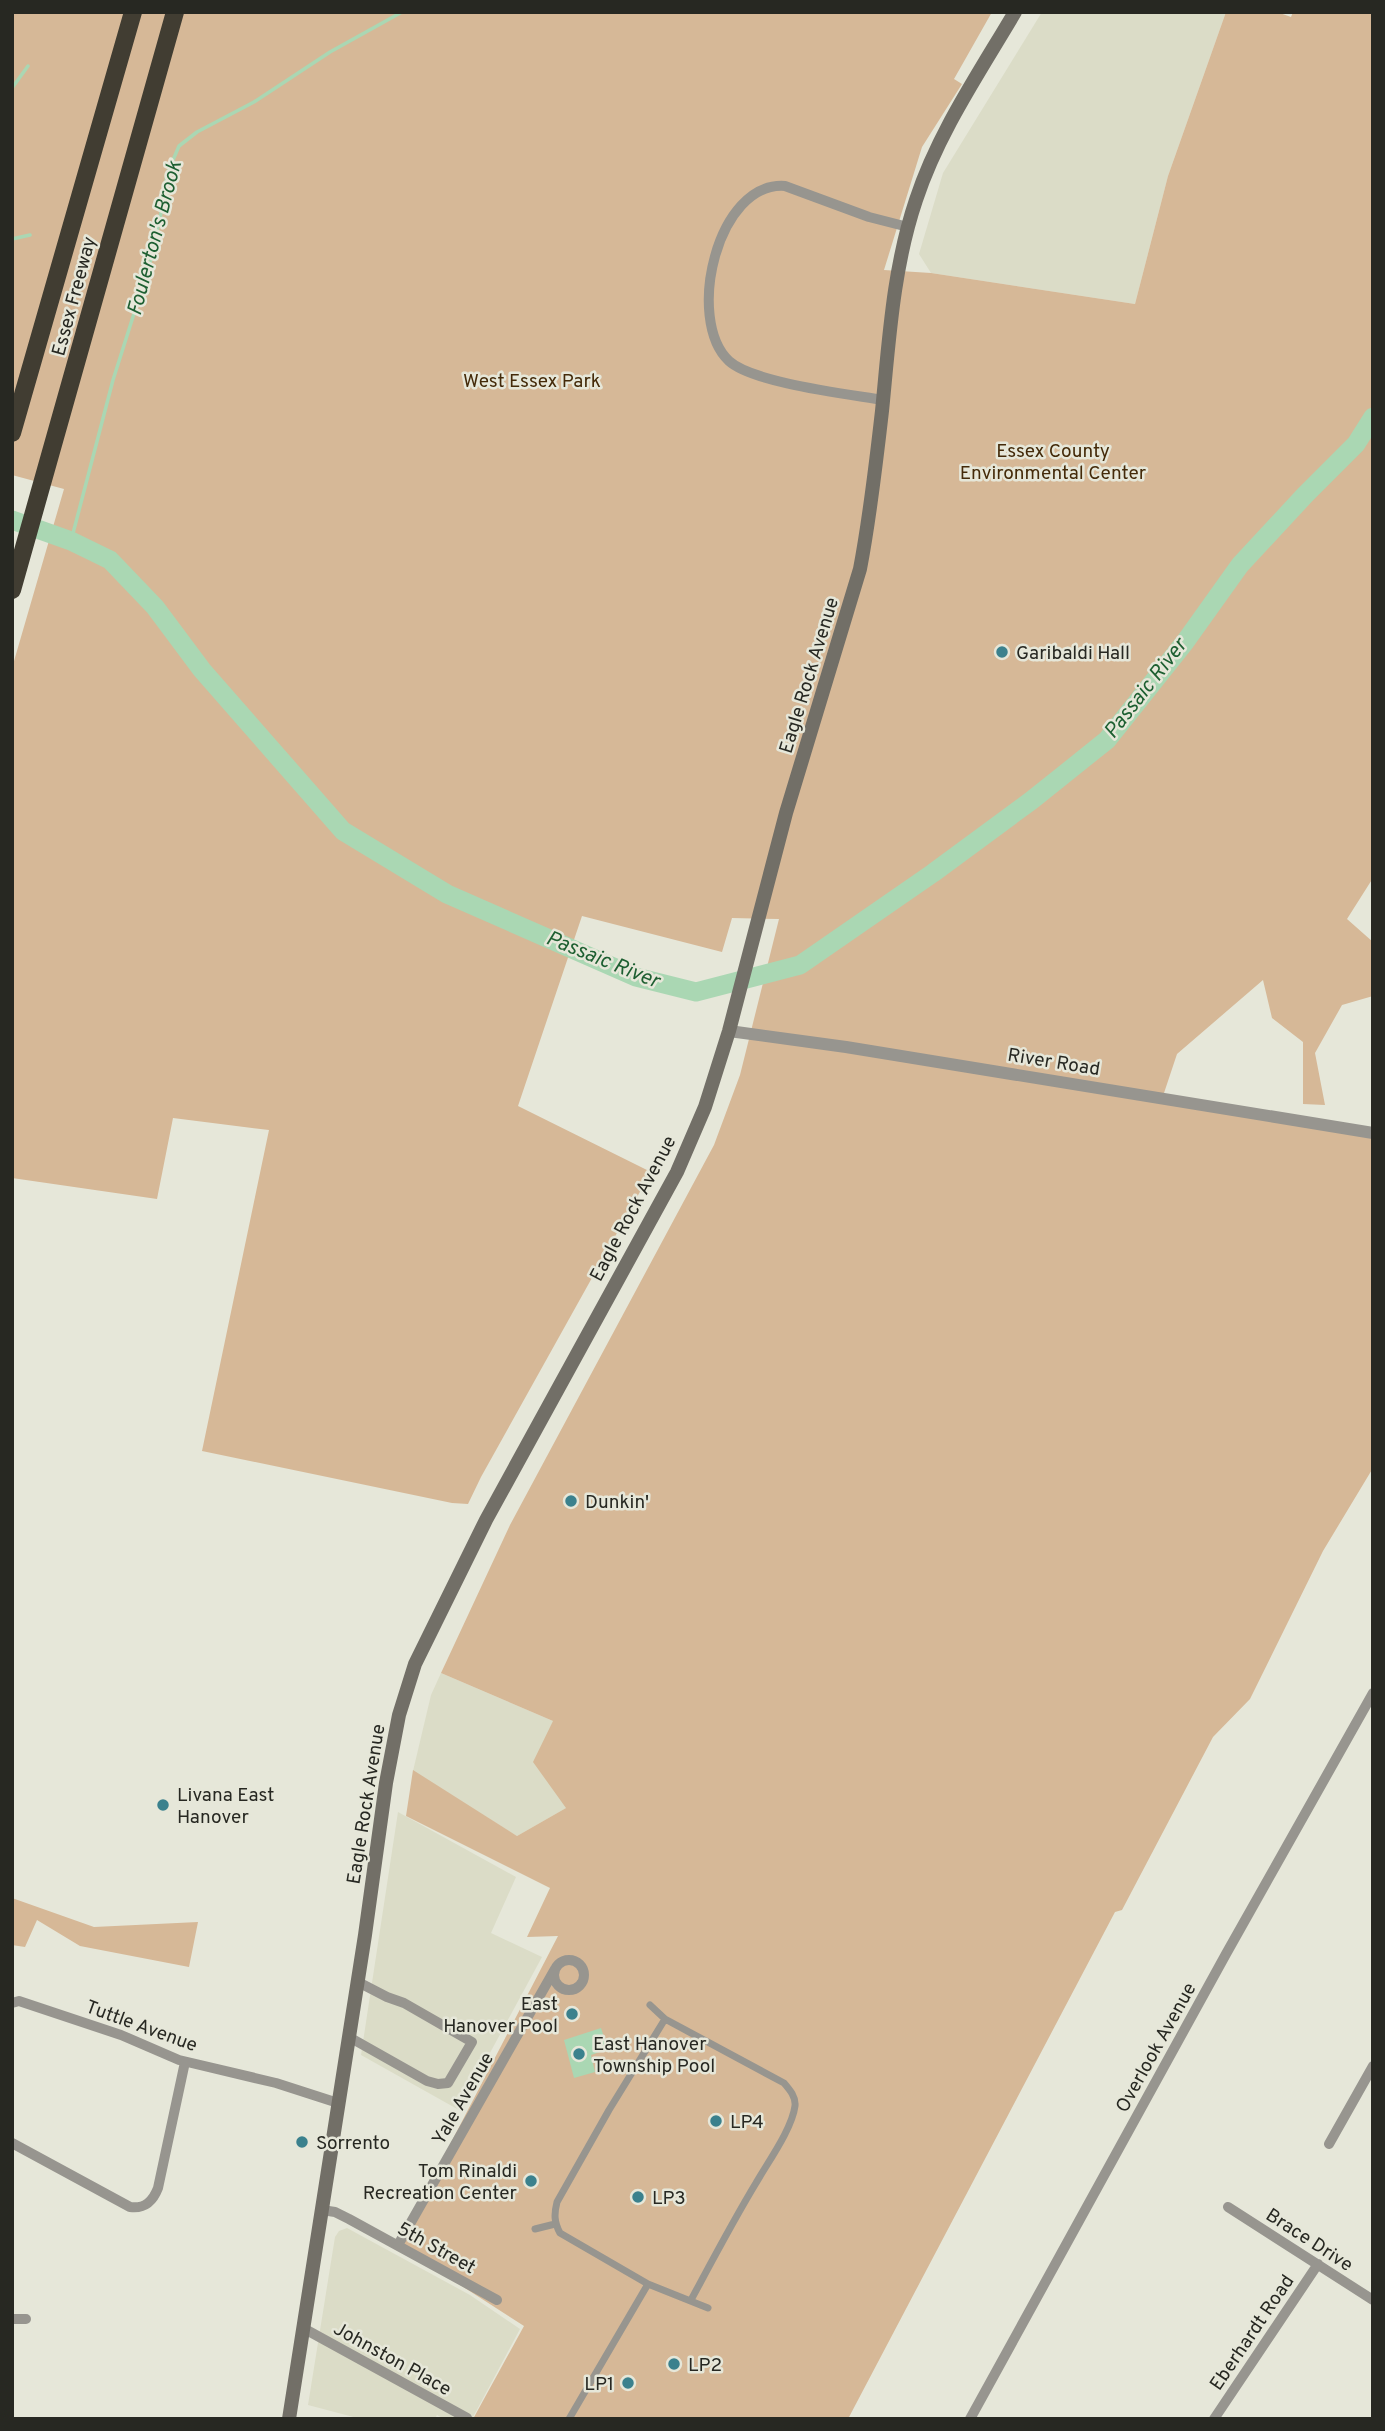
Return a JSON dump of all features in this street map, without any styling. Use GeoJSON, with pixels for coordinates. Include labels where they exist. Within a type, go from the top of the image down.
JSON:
{"type":"FeatureCollection","features":[{"type":"Feature","properties":{"kind":"highway","name":"Essex Freeway"},"geometry":{"type":"LineString","coordinates":[[12,433],[133,12]]}},
{"type":"Feature","properties":{"kind":"highway","name":"Essex Freeway"},"geometry":{"type":"LineString","coordinates":[[15,582],[175,12]]}},
{"type":"Feature","properties":{"kind":"main road","name":"Eagle Rock Avenue"},"geometry":{"type":"LineString","coordinates":[[289,2419],[394,1737],[415,1664],[495,1503],[677,1172],[705,1107],[727,1038],[786,813],[860,569],[892,314],[908,227],[943,135],[1015,12]]}},
{"type":"Feature","properties":{"kind":"street"},"geometry":{"type":"LineString","coordinates":[[883,400],[772,379],[737,368],[720,349],[712,327],[710,275],[717,247],[729,221],[748,199],[763,188],[774,185],[785,186],[869,217],[908,227]]}},
{"type":"Feature","properties":{"kind":"street","name":"River Road"},"geometry":{"type":"LineString","coordinates":[[727,1038],[901,1056],[1373,1133]]}},
{"type":"Feature","properties":{"kind":"street","name":"Overlook Avenue"},"geometry":{"type":"LineString","coordinates":[[970,2419],[1373,1693]]}},
{"type":"Feature","properties":{"kind":"street","name":"Yale Avenue"},"geometry":{"type":"LineString","coordinates":[[398,2245],[555,1969]]}},
{"type":"Feature","properties":{"kind":"street"},"geometry":{"type":"LineString","coordinates":[[349,2037],[427,2081],[438,2084],[448,2083],[472,2042],[404,2003],[358,1982]]}},
{"type":"Feature","properties":{"kind":"street","name":"Tuttle Avenue"},"geometry":{"type":"LineString","coordinates":[[14,2002],[19,2001],[121,2035],[185,2062],[245,2075],[338,2104]]}},
{"type":"Feature","properties":{"kind":"street"},"geometry":{"type":"LineString","coordinates":[[650,2005],[665,2019],[784,2083],[795,2102],[794,2113],[783,2135],[691,2300]]}},
{"type":"Feature","properties":{"kind":"street"},"geometry":{"type":"LineString","coordinates":[[665,2019],[557,2202],[555,2224],[560,2233],[648,2284],[708,2308]]}},
{"type":"Feature","properties":{"kind":"street"},"geometry":{"type":"LineString","coordinates":[[12,2143],[130,2207],[144,2206],[155,2197],[158,2188],[185,2062]]}},
{"type":"Feature","properties":{"kind":"street"},"geometry":{"type":"LineString","coordinates":[[1329,2144],[1373,2066]]}},
{"type":"Feature","properties":{"kind":"street","name":"Brace Drive"},"geometry":{"type":"LineString","coordinates":[[1228,2207],[1373,2300]]}},
{"type":"Feature","properties":{"kind":"street","name":"5th Street"},"geometry":{"type":"LineString","coordinates":[[322,2210],[335,2212],[497,2300]]}},
{"type":"Feature","properties":{"kind":"street"},"geometry":{"type":"LineString","coordinates":[[535,2228],[555,2224]]}},
{"type":"Feature","properties":{"kind":"street","name":"Eberhardt Road"},"geometry":{"type":"LineString","coordinates":[[1214,2419],[1318,2264]]}},
{"type":"Feature","properties":{"kind":"street"},"geometry":{"type":"LineString","coordinates":[[569,2419],[648,2284]]}},
{"type":"Feature","properties":{"kind":"street"},"geometry":{"type":"LineString","coordinates":[[12,2319],[26,2319]]}},
{"type":"Feature","properties":{"kind":"street","name":"Johnston Place"},"geometry":{"type":"LineString","coordinates":[[303,2328],[467,2418]]}},
{"type":"Feature","properties":{"kind":"shaded area"},"geometry":{"type":"Polygon","coordinates":[[[1042,12],[1226,12],[1168,176],[1135,304],[931,273],[919,254],[943,173],[1042,12]]]}},
{"type":"Feature","properties":{"kind":"shaded area"},"geometry":{"type":"Polygon","coordinates":[[[441,1673],[553,1721],[566,1808],[517,1836],[413,1771],[431,1695],[441,1673]]]}},
{"type":"Feature","properties":{"kind":"shaded area"},"geometry":{"type":"Polygon","coordinates":[[[398,1812],[516,1877],[491,1933],[542,1957],[459,2110],[361,2055],[398,1812]]]}},
{"type":"Feature","properties":{"kind":"shaded area"},"geometry":{"type":"Polygon","coordinates":[[[601,2028],[608,2049],[591,2055],[595,2072],[574,2078],[564,2040],[601,2028]]]}},
{"type":"Feature","properties":{"kind":"shaded area"},"geometry":{"type":"Polygon","coordinates":[[[347,2228],[470,2295],[520,2329],[472,2419],[444,2419],[437,2415],[435,2419],[361,2419],[308,2405],[335,2237],[339,2231],[347,2228]]]}},
{"type":"Feature","properties":{"kind":"green space"},"geometry":{"type":"Polygon","coordinates":[[[12,12],[992,12],[954,79],[962,84],[922,147],[884,270],[931,273],[1135,304],[1168,176],[1226,12],[1277,12],[1291,17],[1293,12],[1373,12],[1373,878],[1347,919],[1373,942],[1373,996],[1342,1005],[1315,1053],[1325,1105],[1303,1104],[1303,1042],[1272,1018],[1263,980],[1177,1054],[1163,1096],[1373,1130],[1373,1468],[1323,1551],[1250,1699],[1213,1737],[1122,1910],[1115,1912],[848,2419],[473,2419],[524,2326],[398,2245],[558,1936],[527,1937],[550,1888],[406,1816],[413,1770],[517,1836],[566,1808],[533,1762],[553,1721],[441,1673],[510,1525],[714,1145],[740,1075],[779,919],[732,918],[722,952],[582,916],[518,1106],[651,1172],[468,1504],[452,1503],[202,1451],[269,1130],[173,1118],[157,1199],[12,1178],[12,668],[64,489],[12,475],[12,12]]]}},
{"type":"Feature","properties":{"kind":"green space"},"geometry":{"type":"Polygon","coordinates":[[[12,1898],[94,1927],[198,1922],[189,1967],[80,1946],[37,1920],[25,1947],[12,1945],[12,1898]]]}},
{"type":"Feature","properties":{"kind":"waterway","name":"Foulerton's Brook"},"geometry":{"type":"LineString","coordinates":[[71,541],[113,380],[150,263],[167,174],[179,146],[197,132],[254,102],[330,52],[402,12]]}},
{"type":"Feature","properties":{"kind":"waterway"},"geometry":{"type":"LineString","coordinates":[[12,88],[28,66]]}},
{"type":"Feature","properties":{"kind":"waterway"},"geometry":{"type":"LineString","coordinates":[[12,239],[30,235]]}},
{"type":"Feature","properties":{"kind":"waterway","name":"Passaic River"},"geometry":{"type":"LineString","coordinates":[[12,520],[71,541],[110,560],[155,607],[202,670],[343,831],[447,894],[636,977],[696,992],[800,965],[933,873],[1032,800],[1107,740],[1185,642],[1240,565],[1356,444],[1373,417]]}},
{"type":"Feature","properties":{"kind":"place","name":"Garibaldi Hall"},"geometry":{"type":"Point","coordinates":[1002,652]}},
{"type":"Feature","properties":{"kind":"place","name":"Dunkin'"},"geometry":{"type":"Point","coordinates":[571,1501]}},
{"type":"Feature","properties":{"kind":"place","name":"Livana East Hanover"},"geometry":{"type":"Point","coordinates":[163,1805]}},
{"type":"Feature","properties":{"kind":"place","name":"East Hanover Pool"},"geometry":{"type":"Point","coordinates":[572,2014]}},
{"type":"Feature","properties":{"kind":"place","name":"East Hanover Township Pool"},"geometry":{"type":"Point","coordinates":[579,2054]}},
{"type":"Feature","properties":{"kind":"place","name":"LP4"},"geometry":{"type":"Point","coordinates":[716,2121]}},
{"type":"Feature","properties":{"kind":"place","name":"Sorrento"},"geometry":{"type":"Point","coordinates":[302,2142]}},
{"type":"Feature","properties":{"kind":"place","name":"Tom Rinaldi Recreation Center"},"geometry":{"type":"Point","coordinates":[531,2181]}},
{"type":"Feature","properties":{"kind":"place","name":"LP3"},"geometry":{"type":"Point","coordinates":[638,2197]}},
{"type":"Feature","properties":{"kind":"place","name":"LP2"},"geometry":{"type":"Point","coordinates":[674,2364]}},
{"type":"Feature","properties":{"kind":"place","name":"LP1"},"geometry":{"type":"Point","coordinates":[628,2383]}},
{"type":"Feature","properties":{"kind":"park label","name":"West Essex Park"},"geometry":{"type":"Point","coordinates":[532,380]}},
{"type":"Feature","properties":{"kind":"park label","name":"Essex County Environmental Center"},"geometry":{"type":"Point","coordinates":[1053,461]}}]}
